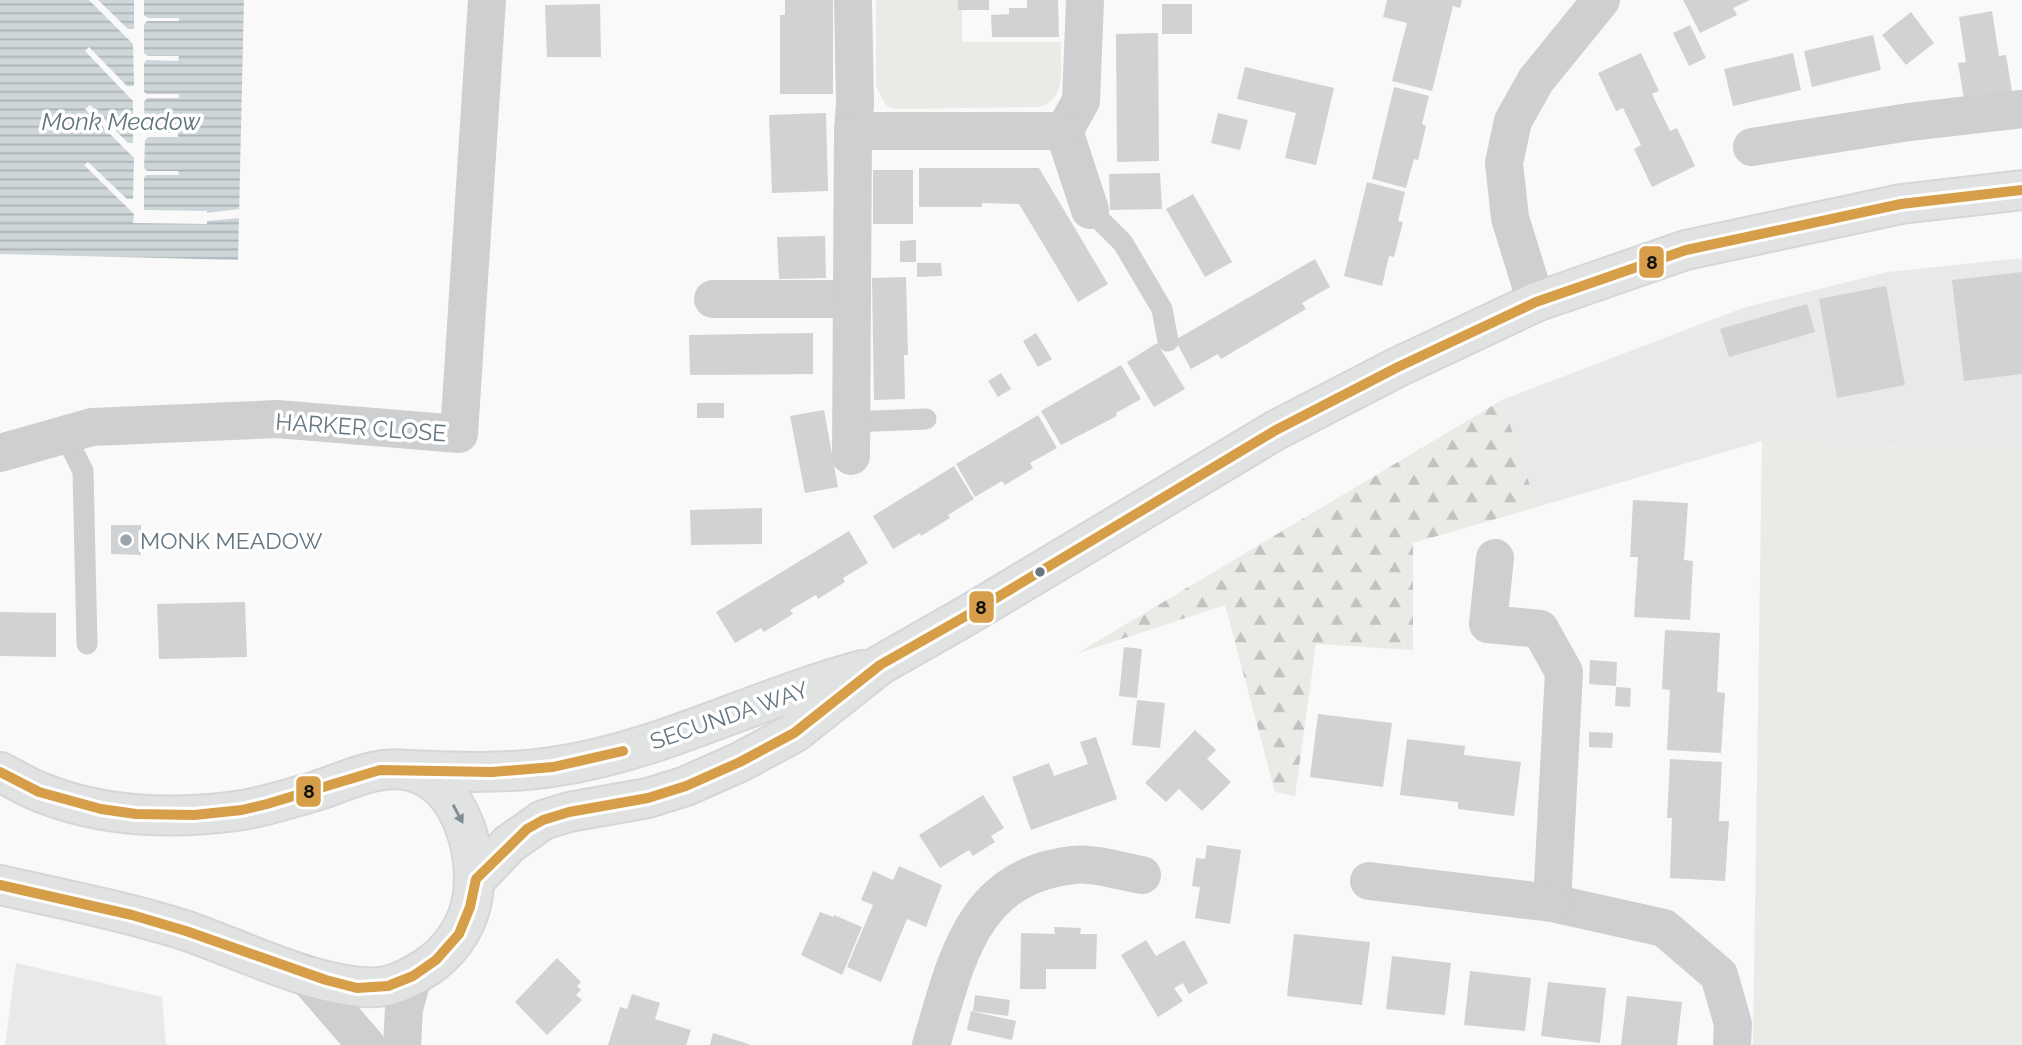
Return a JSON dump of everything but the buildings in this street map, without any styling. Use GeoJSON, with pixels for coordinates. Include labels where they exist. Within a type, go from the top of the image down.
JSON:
{"type":"FeatureCollection","features":[{"type":"Feature","properties":{"kind":"main road","name":"SECUNDA WAY"},"geometry":{"type":"LineString","coordinates":[[476,878],[509,844],[542,820],[569,812],[648,798],[686,786],[740,762],[805,726],[880,664],[966,617],[1276,430],[1398,367],[1536,302],[1686,250],[1902,204],[2022,190]]}},
{"type":"Feature","properties":{"kind":"main road","name":"SECUNDA WAY"},"geometry":{"type":"LineString","coordinates":[[0,772],[38,792],[101,809],[136,814],[194,815],[267,804],[380,770],[492,772],[553,767],[601,757],[665,740],[802,688],[880,664]]}},
{"type":"Feature","properties":{"kind":"main road"},"geometry":{"type":"LineString","coordinates":[[0,885],[143,918],[304,973],[358,988],[388,986],[413,976],[436,961],[459,934],[470,907],[476,878],[471,847],[460,814],[437,783],[409,770]]}},
{"type":"Feature","properties":{"kind":"street","name":"HARKER CLOSE"},"geometry":{"type":"LineString","coordinates":[[0,453],[92,427],[277,419],[459,434],[487,0]]}},
{"type":"Feature","properties":{"kind":"street"},"geometry":{"type":"LineString","coordinates":[[851,439],[855,104],[853,0]]}},
{"type":"Feature","properties":{"kind":"street"},"geometry":{"type":"LineString","coordinates":[[1084,0],[1080,101],[1064,131],[1090,210]]}},
{"type":"Feature","properties":{"kind":"street"},"geometry":{"type":"LineString","coordinates":[[1536,302],[1510,218],[1504,163],[1513,121],[1582,6]]}},
{"type":"Feature","properties":{"kind":"street"},"geometry":{"type":"LineString","coordinates":[[1752,147],[1909,122],[2022,108]]}},
{"type":"Feature","properties":{"kind":"street"},"geometry":{"type":"LineString","coordinates":[[853,131],[1064,131]]}},
{"type":"Feature","properties":{"kind":"street"},"geometry":{"type":"LineString","coordinates":[[713,299],[851,299]]}},
{"type":"Feature","properties":{"kind":"street"},"geometry":{"type":"LineString","coordinates":[[1495,558],[1488,624],[1540,629],[1564,672],[1552,903]]}},
{"type":"Feature","properties":{"kind":"street"},"geometry":{"type":"LineString","coordinates":[[931,1045],[963,945],[988,904],[1027,875],[1075,864],[1142,875]]}},
{"type":"Feature","properties":{"kind":"street"},"geometry":{"type":"LineString","coordinates":[[1369,881],[1552,903],[1664,928],[1719,975],[1733,1024],[1732,1045]]}},
{"type":"Feature","properties":{"kind":"street"},"geometry":{"type":"LineString","coordinates":[[304,973],[366,1045]]}},
{"type":"Feature","properties":{"kind":"street"},"geometry":{"type":"LineString","coordinates":[[402,1045],[404,1009],[413,976]]}},
{"type":"Feature","properties":{"kind":"lane"},"geometry":{"type":"LineString","coordinates":[[1090,210],[1123,243],[1162,309],[1168,341]]}},
{"type":"Feature","properties":{"kind":"lane"},"geometry":{"type":"LineString","coordinates":[[851,439],[926,419]]}},
{"type":"Feature","properties":{"kind":"lane"},"geometry":{"type":"LineString","coordinates":[[65,435],[83,471],[87,644]]}},
{"type":"Feature","properties":{"kind":"shaded area"},"geometry":{"type":"Polygon","coordinates":[[[2022,258],[2022,452],[1762,441],[1537,507],[1502,400],[1743,308],[1888,272],[2022,258]]]}},
{"type":"Feature","properties":{"kind":"shaded area"},"geometry":{"type":"Polygon","coordinates":[[[16,963],[162,997],[166,1045],[5,1045],[16,963]]]}},
{"type":"Feature","properties":{"kind":"green space"},"geometry":{"type":"Polygon","coordinates":[[[876,0],[962,0],[962,42],[1061,42],[1060,81],[1055,97],[1039,107],[895,109],[886,105],[876,87],[876,0]]]}},
{"type":"Feature","properties":{"kind":"green space"},"geometry":{"type":"Polygon","coordinates":[[[1502,400],[1537,507],[1413,543],[1413,650],[1316,644],[1295,796],[1275,792],[1225,605],[1076,654],[1502,400]]]}},
{"type":"Feature","properties":{"kind":"green space"},"geometry":{"type":"Polygon","coordinates":[[[1762,441],[2022,452],[2022,1045],[1753,1045],[1762,441]]]}},
{"type":"Feature","properties":{"kind":"water","name":"Monk Meadow"},"geometry":{"type":"Polygon","coordinates":[[[0,0],[244,0],[238,260],[0,254],[0,0]]]}},
{"type":"Feature","properties":{"kind":"pier"},"geometry":{"type":"Polygon","coordinates":[[[89,0],[98,0],[128,29],[134,29],[134,0],[144,0],[144,15],[148,18],[179,18],[179,21],[147,21],[144,25],[144,53],[148,56],[179,56],[178,61],[147,60],[144,63],[144,92],[179,94],[179,98],[147,98],[144,102],[145,130],[148,133],[178,133],[178,137],[148,137],[145,140],[144,168],[147,171],[178,171],[179,175],[146,175],[144,210],[207,213],[239,209],[239,218],[207,221],[207,224],[133,223],[134,214],[84,165],[88,162],[127,199],[133,199],[134,158],[85,109],[90,105],[128,143],[133,143],[133,101],[85,51],[89,47],[127,86],[134,86],[133,44],[89,0]]]}},
{"type":"Feature","properties":{"kind":"transit line","name":"8"},"geometry":{"type":"LineString","coordinates":[[0,885],[132,915],[326,980],[357,988],[388,986],[413,976],[436,960],[459,934],[470,907],[476,879],[527,829],[543,820],[569,812],[648,798],[686,786],[740,762],[794,733],[880,665],[1276,430],[1398,367],[1536,302],[1686,250],[1901,204],[2022,190]]}},
{"type":"Feature","properties":{"kind":"transit line","name":"8"},"geometry":{"type":"LineString","coordinates":[[0,772],[39,792],[101,809],[136,814],[194,815],[242,810],[267,804],[380,770],[492,772],[553,767],[623,751]]}},
{"type":"Feature","properties":{"kind":"place","name":"MONK MEADOW"},"geometry":{"type":"Point","coordinates":[126,540]}}]}
